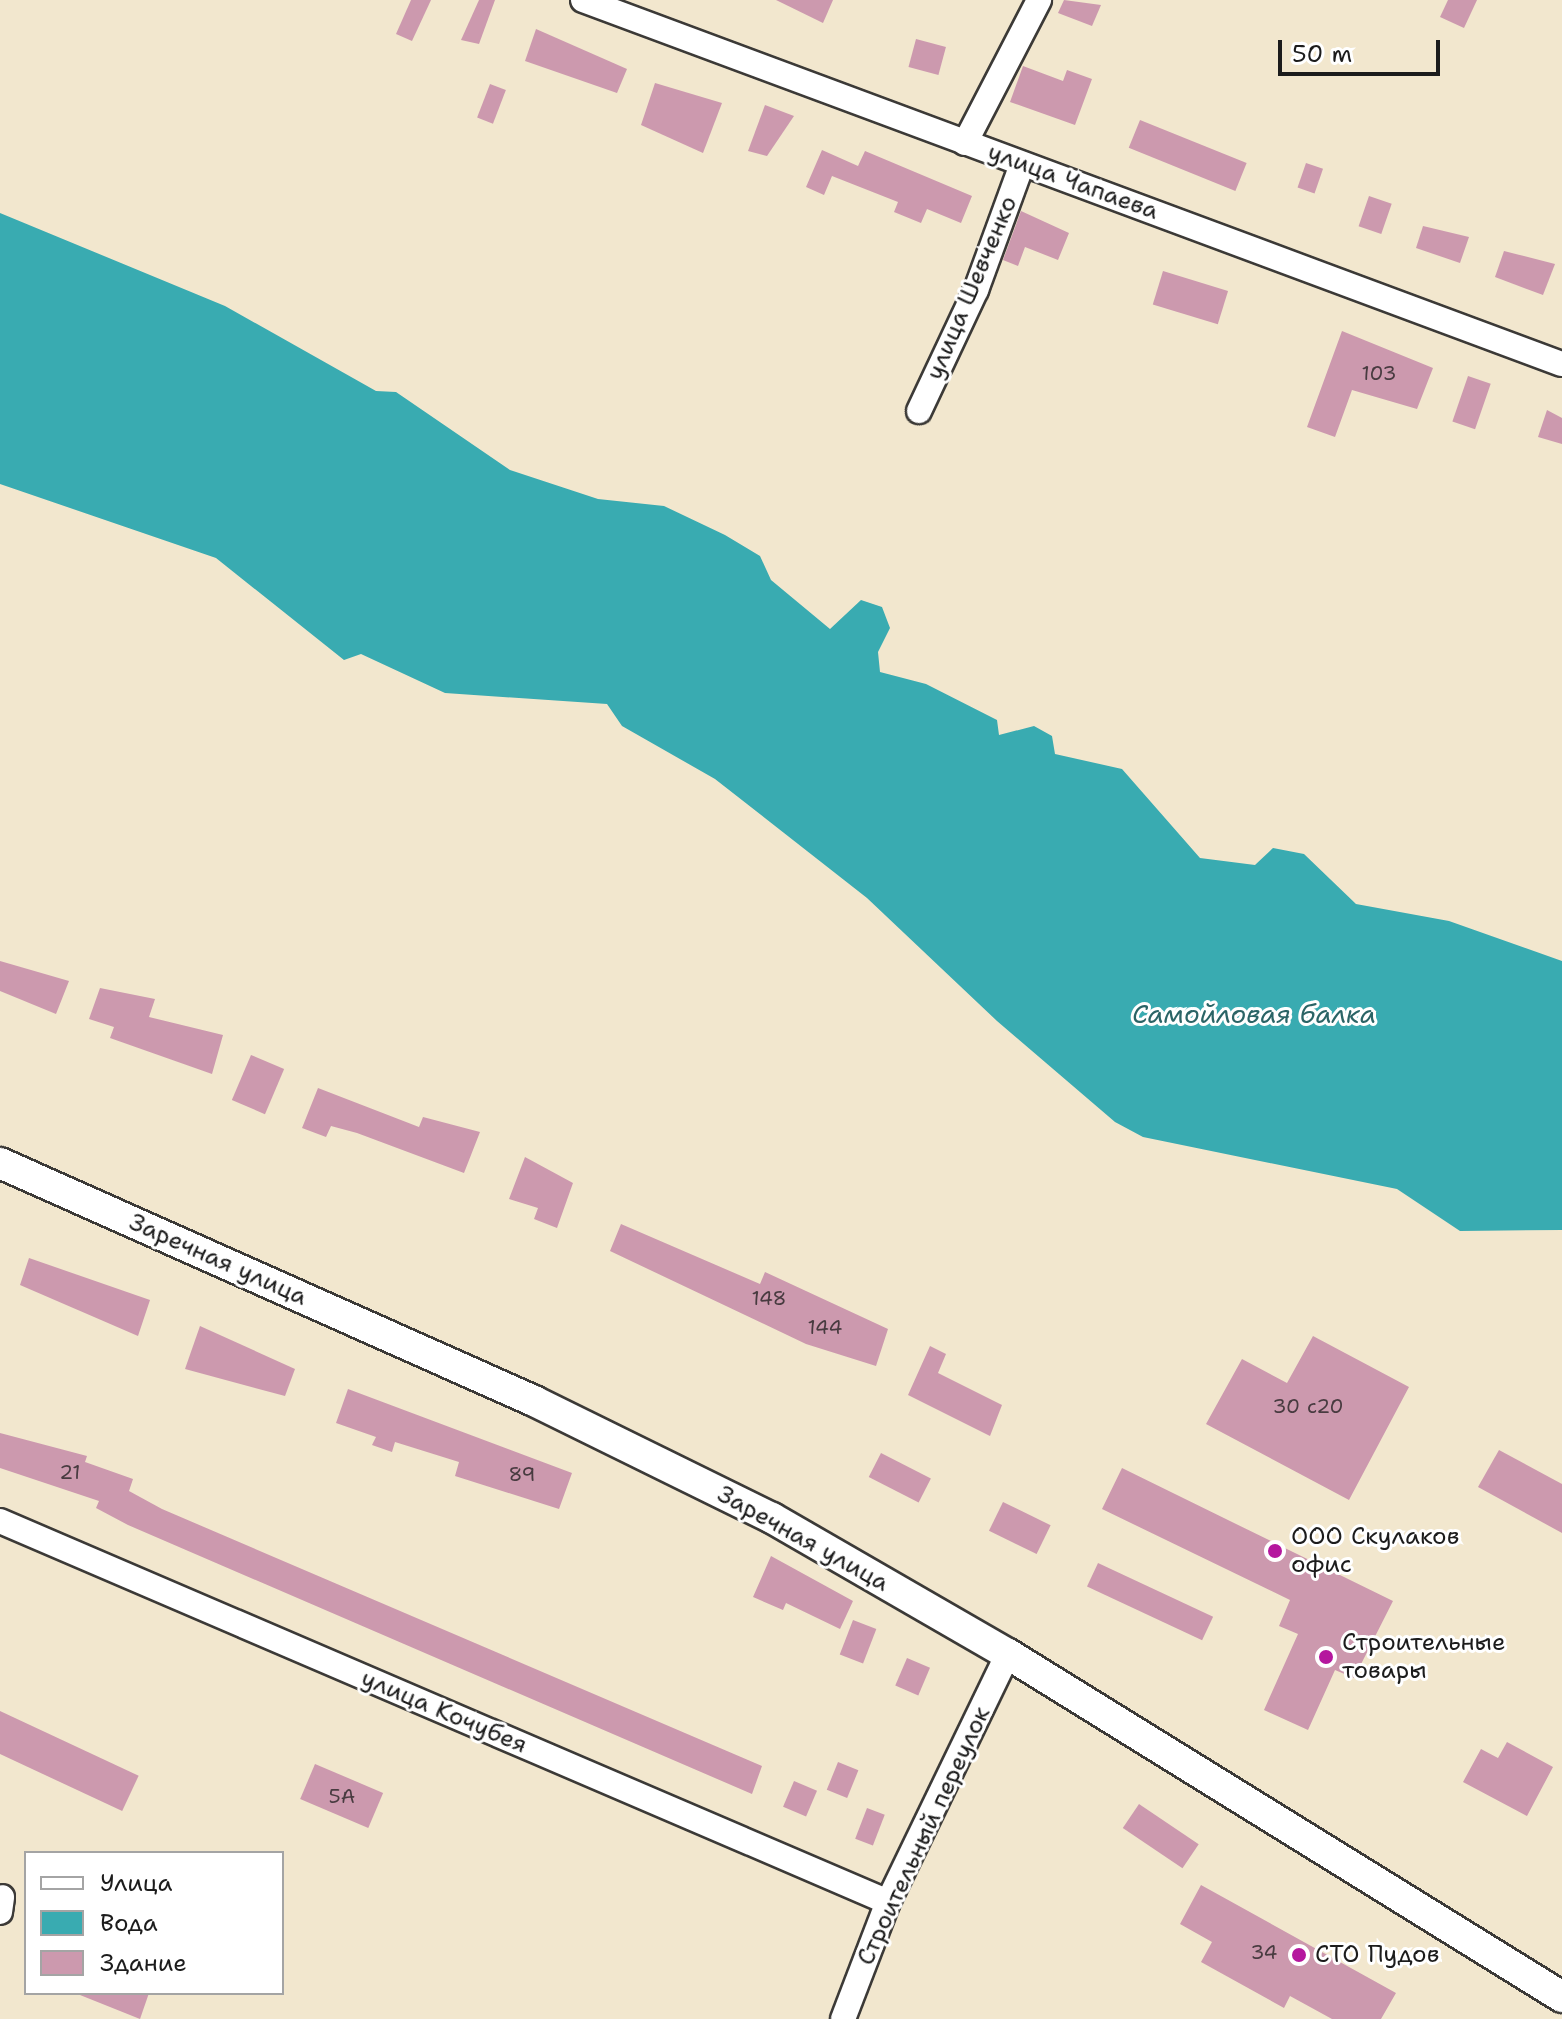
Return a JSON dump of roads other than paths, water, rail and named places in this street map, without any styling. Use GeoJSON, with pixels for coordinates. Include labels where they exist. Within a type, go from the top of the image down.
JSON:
{"type":"FeatureCollection","features":[{"type":"Feature","properties":{"kind":"main road","name":"Заречная улица"},"geometry":{"type":"LineString","coordinates":[[0,1163],[534,1401],[772,1518],[1008,1654],[1562,1997]]}},
{"type":"Feature","properties":{"kind":"street","name":"улица Чапаева"},"geometry":{"type":"LineString","coordinates":[[583,0],[1562,364]]}},
{"type":"Feature","properties":{"kind":"street"},"geometry":{"type":"LineString","coordinates":[[965,143],[1039,0]]}},
{"type":"Feature","properties":{"kind":"street","name":"улица Шевченко"},"geometry":{"type":"LineString","coordinates":[[919,411],[976,290],[1022,164]]}},
{"type":"Feature","properties":{"kind":"street","name":"улица Кочубея"},"geometry":{"type":"LineString","coordinates":[[0,1521],[888,1902]]}},
{"type":"Feature","properties":{"kind":"street","name":"Строительный переулок"},"geometry":{"type":"LineString","coordinates":[[843,2019],[888,1902],[1008,1654]]}},
{"type":"Feature","properties":{"kind":"water","name":"Самойловая балка"},"geometry":{"type":"Polygon","coordinates":[[[0,213],[225,306],[376,391],[396,392],[510,470],[598,499],[664,506],[725,535],[760,556],[771,580],[830,629],[861,600],[882,607],[890,628],[878,652],[880,672],[926,684],[997,720],[999,735],[1034,726],[1052,736],[1055,754],[1122,769],[1200,858],[1255,865],[1273,848],[1304,854],[1356,904],[1449,921],[1562,961],[1562,1230],[1460,1231],[1397,1189],[1143,1137],[1115,1122],[997,1021],[867,898],[715,779],[622,726],[607,704],[445,693],[361,654],[344,660],[216,558],[0,484],[0,213]]]}},
{"type":"Feature","properties":{"kind":"place","name":"ООО Скулаков офис"},"geometry":{"type":"Point","coordinates":[1275,1551]}},
{"type":"Feature","properties":{"kind":"place","name":"Строительные товары"},"geometry":{"type":"Point","coordinates":[1326,1657]}},
{"type":"Feature","properties":{"kind":"place","name":"СТО Пудов"},"geometry":{"type":"Point","coordinates":[1299,1955]}}]}
